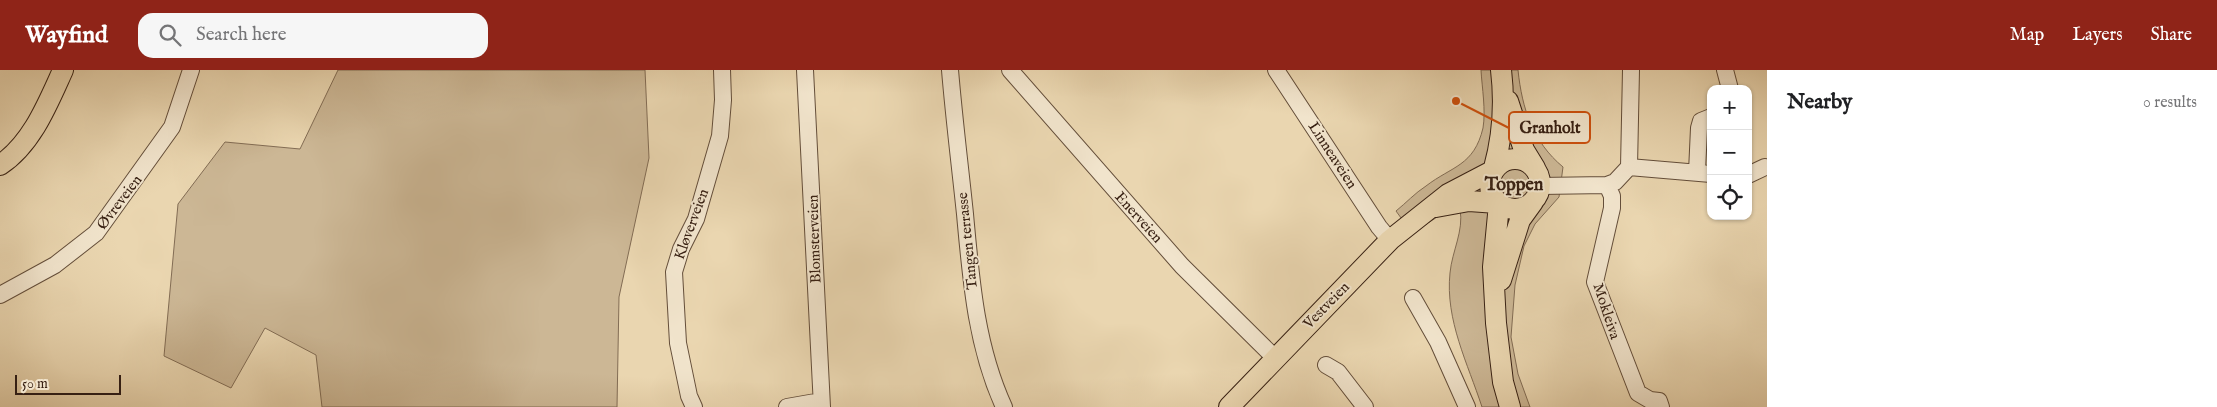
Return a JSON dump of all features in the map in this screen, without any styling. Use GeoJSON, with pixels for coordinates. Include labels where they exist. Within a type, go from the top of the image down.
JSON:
{"type":"FeatureCollection","features":[{"type":"Feature","properties":{"kind":"main road"},"geometry":{"type":"LineString","coordinates":[[0,165],[15,152],[33,128],[63,70]]}},
{"type":"Feature","properties":{"kind":"main road"},"geometry":{"type":"LineString","coordinates":[[1502,78],[1502,136],[1489,186],[1498,204],[1493,267],[1498,349],[1510,407]]}},
{"type":"Feature","properties":{"kind":"main road"},"geometry":{"type":"LineString","coordinates":[[1496,296],[1520,220],[1536,186],[1502,78]]}},
{"type":"Feature","properties":{"kind":"main road"},"geometry":{"type":"LineString","coordinates":[[1493,169],[1501,162],[1514,158],[1526,161],[1536,186]]}},
{"type":"Feature","properties":{"kind":"main road","name":"Vestveien"},"geometry":{"type":"LineString","coordinates":[[1229,407],[1390,240],[1466,182],[1493,169]]}},
{"type":"Feature","properties":{"kind":"main road"},"geometry":{"type":"LineString","coordinates":[[1498,204],[1512,210],[1518,209],[1536,186]]}},
{"type":"Feature","properties":{"kind":"main road","name":"Vestveien"},"geometry":{"type":"LineString","coordinates":[[1429,209],[1469,201],[1498,204]]}},
{"type":"Feature","properties":{"kind":"street","name":"Øvreveien"},"geometry":{"type":"LineString","coordinates":[[3,293],[55,265],[96,233],[172,127],[191,70]]}},
{"type":"Feature","properties":{"kind":"street","name":"Kløverveien"},"geometry":{"type":"LineString","coordinates":[[694,407],[689,396],[678,343],[674,272],[681,249],[696,219],[720,136],[723,100],[722,70]]}},
{"type":"Feature","properties":{"kind":"street","name":"Blomsterveien"},"geometry":{"type":"LineString","coordinates":[[805,70],[822,404]]}},
{"type":"Feature","properties":{"kind":"street","name":"Tangen terrasse"},"geometry":{"type":"LineString","coordinates":[[950,70],[972,291],[982,346],[994,386],[1004,407]]}},
{"type":"Feature","properties":{"kind":"street","name":"Enerveien"},"geometry":{"type":"LineString","coordinates":[[1010,70],[1182,266],[1276,358]]}},
{"type":"Feature","properties":{"kind":"street","name":"Linneaveien"},"geometry":{"type":"LineString","coordinates":[[1276,70],[1379,227],[1390,240]]}},
{"type":"Feature","properties":{"kind":"street"},"geometry":{"type":"LineString","coordinates":[[1536,186],[1607,184],[1615,182],[1629,167],[1631,70]]}},
{"type":"Feature","properties":{"kind":"street"},"geometry":{"type":"LineString","coordinates":[[1726,70],[1729,85]]}},
{"type":"Feature","properties":{"kind":"street"},"geometry":{"type":"LineString","coordinates":[[1629,167],[1704,173],[1699,128],[1701,121],[1707,118]]}},
{"type":"Feature","properties":{"kind":"street"},"geometry":{"type":"LineString","coordinates":[[1752,173],[1765,167]]}},
{"type":"Feature","properties":{"kind":"street","name":"Mokleiva"},"geometry":{"type":"LineString","coordinates":[[1607,184],[1612,196],[1612,208],[1595,282],[1638,393],[1655,404]]}},
{"type":"Feature","properties":{"kind":"street"},"geometry":{"type":"LineString","coordinates":[[1413,298],[1438,342],[1467,407]]}},
{"type":"Feature","properties":{"kind":"street"},"geometry":{"type":"LineString","coordinates":[[1326,365],[1338,372],[1365,407]]}},
{"type":"Feature","properties":{"kind":"street"},"geometry":{"type":"LineString","coordinates":[[787,407],[822,404]]}},
{"type":"Feature","properties":{"kind":"shaded area"},"geometry":{"type":"Polygon","coordinates":[[[338,70],[645,70],[649,158],[619,297],[617,407],[322,407],[316,355],[265,328],[231,388],[164,356],[178,204],[225,142],[300,149],[338,70]]]}},
{"type":"Feature","properties":{"kind":"shaded area"},"geometry":{"type":"Polygon","coordinates":[[[1481,70],[1518,70],[1522,98],[1531,124],[1544,147],[1563,167],[1559,197],[1535,224],[1524,246],[1515,285],[1511,337],[1518,374],[1530,407],[1482,407],[1464,358],[1454,325],[1449,290],[1451,265],[1459,233],[1460,209],[1442,214],[1412,233],[1396,211],[1422,189],[1461,164],[1474,150],[1479,141],[1484,121],[1481,70]]]}},
{"type":"Feature","properties":{"kind":"place","name":"Granholt"},"geometry":{"type":"Point","coordinates":[1456,101]}},
{"type":"Feature","properties":{"kind":"district","name":"Toppen"},"geometry":{"type":"Point","coordinates":[1514,184]}}]}
